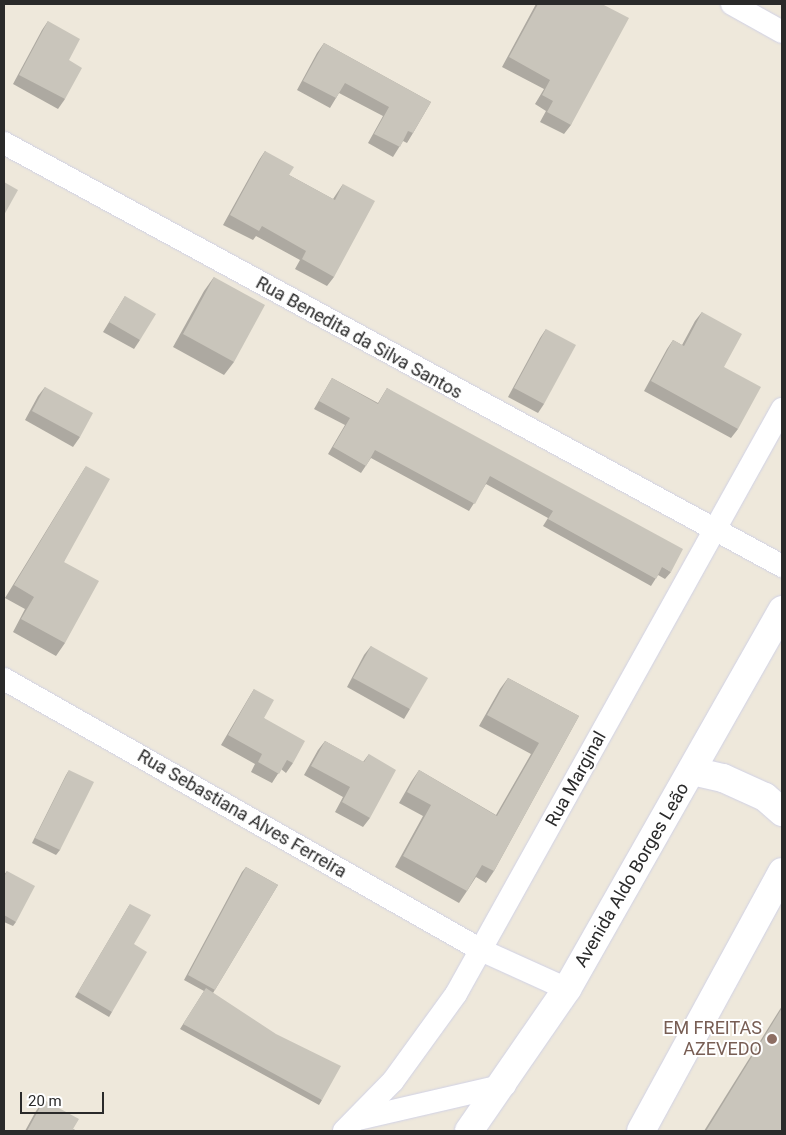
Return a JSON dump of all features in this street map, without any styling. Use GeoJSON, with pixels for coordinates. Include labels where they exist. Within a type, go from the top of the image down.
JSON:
{"type":"FeatureCollection","features":[{"type":"Feature","properties":{"kind":"street"},"geometry":{"type":"LineString","coordinates":[[732,4],[782,32]]}},
{"type":"Feature","properties":{"kind":"street","name":"Rua Benedita da Silva Santos"},"geometry":{"type":"LineString","coordinates":[[4,143],[713,532],[782,566]]}},
{"type":"Feature","properties":{"kind":"street","name":"Rua Marginal"},"geometry":{"type":"LineString","coordinates":[[351,1125],[428,1037],[481,950],[782,409]]}},
{"type":"Feature","properties":{"kind":"street","name":"Avenida Aldo Borges Leão"},"geometry":{"type":"LineString","coordinates":[[469,1131],[505,1085],[567,989],[782,610]]}},
{"type":"Feature","properties":{"kind":"street","name":"Rua Sebastiana Alves Ferreira"},"geometry":{"type":"LineString","coordinates":[[4,679],[481,950],[567,989]]}},
{"type":"Feature","properties":{"kind":"street"},"geometry":{"type":"LineString","coordinates":[[692,771],[723,778],[765,797],[782,812]]}},
{"type":"Feature","properties":{"kind":"street"},"geometry":{"type":"LineString","coordinates":[[641,1131],[782,872]]}},
{"type":"Feature","properties":{"kind":"street"},"geometry":{"type":"LineString","coordinates":[[351,1125],[505,1085]]}},
{"type":"Feature","properties":{"kind":"building"},"geometry":{"type":"Polygon","coordinates":[[[538,4],[602,4],[629,18],[571,125],[547,112],[553,101],[542,95],[550,80],[509,57],[538,4]]]}},
{"type":"Feature","properties":{"kind":"building"},"geometry":{"type":"Polygon","coordinates":[[[48,21],[80,39],[69,60],[82,68],[65,99],[19,75],[48,21]]]}},
{"type":"Feature","properties":{"kind":"building"},"geometry":{"type":"Polygon","coordinates":[[[324,43],[431,102],[413,133],[408,131],[400,147],[374,134],[389,107],[345,83],[336,98],[303,81],[324,43]]]}},
{"type":"Feature","properties":{"kind":"building"},"geometry":{"type":"Polygon","coordinates":[[[265,151],[294,167],[289,175],[335,200],[343,184],[375,201],[334,277],[302,259],[306,251],[262,226],[259,231],[230,215],[265,151]]]}},
{"type":"Feature","properties":{"kind":"building"},"geometry":{"type":"Polygon","coordinates":[[[4,182],[18,190],[4,215],[4,182]]]}},
{"type":"Feature","properties":{"kind":"building"},"geometry":{"type":"Polygon","coordinates":[[[214,277],[265,305],[234,362],[183,334],[214,277]]]}},
{"type":"Feature","properties":{"kind":"building"},"geometry":{"type":"Polygon","coordinates":[[[125,296],[156,314],[140,340],[109,322],[125,296]]]}},
{"type":"Feature","properties":{"kind":"building"},"geometry":{"type":"Polygon","coordinates":[[[702,312],[742,334],[724,367],[761,387],[738,429],[651,381],[673,340],[684,346],[702,312]]]}},
{"type":"Feature","properties":{"kind":"building"},"geometry":{"type":"Polygon","coordinates":[[[546,329],[576,345],[544,404],[514,388],[546,329]]]}},
{"type":"Feature","properties":{"kind":"building"},"geometry":{"type":"Polygon","coordinates":[[[332,378],[378,404],[387,388],[683,549],[671,572],[662,567],[656,579],[548,519],[553,511],[490,476],[475,504],[375,450],[366,466],[333,447],[350,418],[319,401],[332,378]]]}},
{"type":"Feature","properties":{"kind":"building"},"geometry":{"type":"Polygon","coordinates":[[[45,387],[93,413],[80,437],[32,411],[45,387]]]}},
{"type":"Feature","properties":{"kind":"building"},"geometry":{"type":"Polygon","coordinates":[[[86,466],[110,479],[64,562],[99,581],[65,643],[21,619],[34,597],[14,585],[86,466]]]}},
{"type":"Feature","properties":{"kind":"building"},"geometry":{"type":"Polygon","coordinates":[[[371,646],[428,678],[410,709],[353,678],[371,646]]]}},
{"type":"Feature","properties":{"kind":"building"},"geometry":{"type":"Polygon","coordinates":[[[508,678],[579,716],[494,871],[482,865],[467,891],[403,856],[431,805],[407,792],[419,770],[497,816],[539,743],[487,715],[508,678]]]}},
{"type":"Feature","properties":{"kind":"building"},"geometry":{"type":"Polygon","coordinates":[[[254,689],[274,700],[264,718],[305,741],[293,763],[287,760],[279,774],[258,762],[262,754],[228,735],[254,689]]]}},
{"type":"Feature","properties":{"kind":"building"},"geometry":{"type":"Polygon","coordinates":[[[325,741],[364,762],[369,754],[396,770],[370,818],[342,802],[350,787],[311,766],[325,741]]]}},
{"type":"Feature","properties":{"kind":"building"},"geometry":{"type":"Polygon","coordinates":[[[69,770],[94,782],[60,850],[35,838],[69,770]]]}},
{"type":"Feature","properties":{"kind":"building"},"geometry":{"type":"Polygon","coordinates":[[[246,867],[278,885],[215,990],[188,975],[246,867]]]}},
{"type":"Feature","properties":{"kind":"building"},"geometry":{"type":"Polygon","coordinates":[[[7,871],[35,886],[16,922],[4,915],[4,877],[7,871]]]}},
{"type":"Feature","properties":{"kind":"building"},"geometry":{"type":"Polygon","coordinates":[[[130,904],[151,915],[134,944],[147,952],[112,1012],[78,992],[130,904]]]}},
{"type":"Feature","properties":{"kind":"building"},"geometry":{"type":"Polygon","coordinates":[[[206,988],[276,1034],[341,1066],[322,1100],[183,1024],[206,988]]]}},
{"type":"Feature","properties":{"kind":"building","name":"EM FREITAS AZEVEDO"},"geometry":{"type":"Polygon","coordinates":[[[782,1008],[782,1131],[706,1131],[782,1008]]]}},
{"type":"Feature","properties":{"kind":"building"},"geometry":{"type":"Polygon","coordinates":[[[44,1100],[79,1119],[73,1129],[77,1131],[27,1131],[44,1100]]]}},
{"type":"Feature","properties":{"kind":"place","name":"EM FREITAS AZEVEDO"},"geometry":{"type":"Point","coordinates":[772,1039]}}]}
